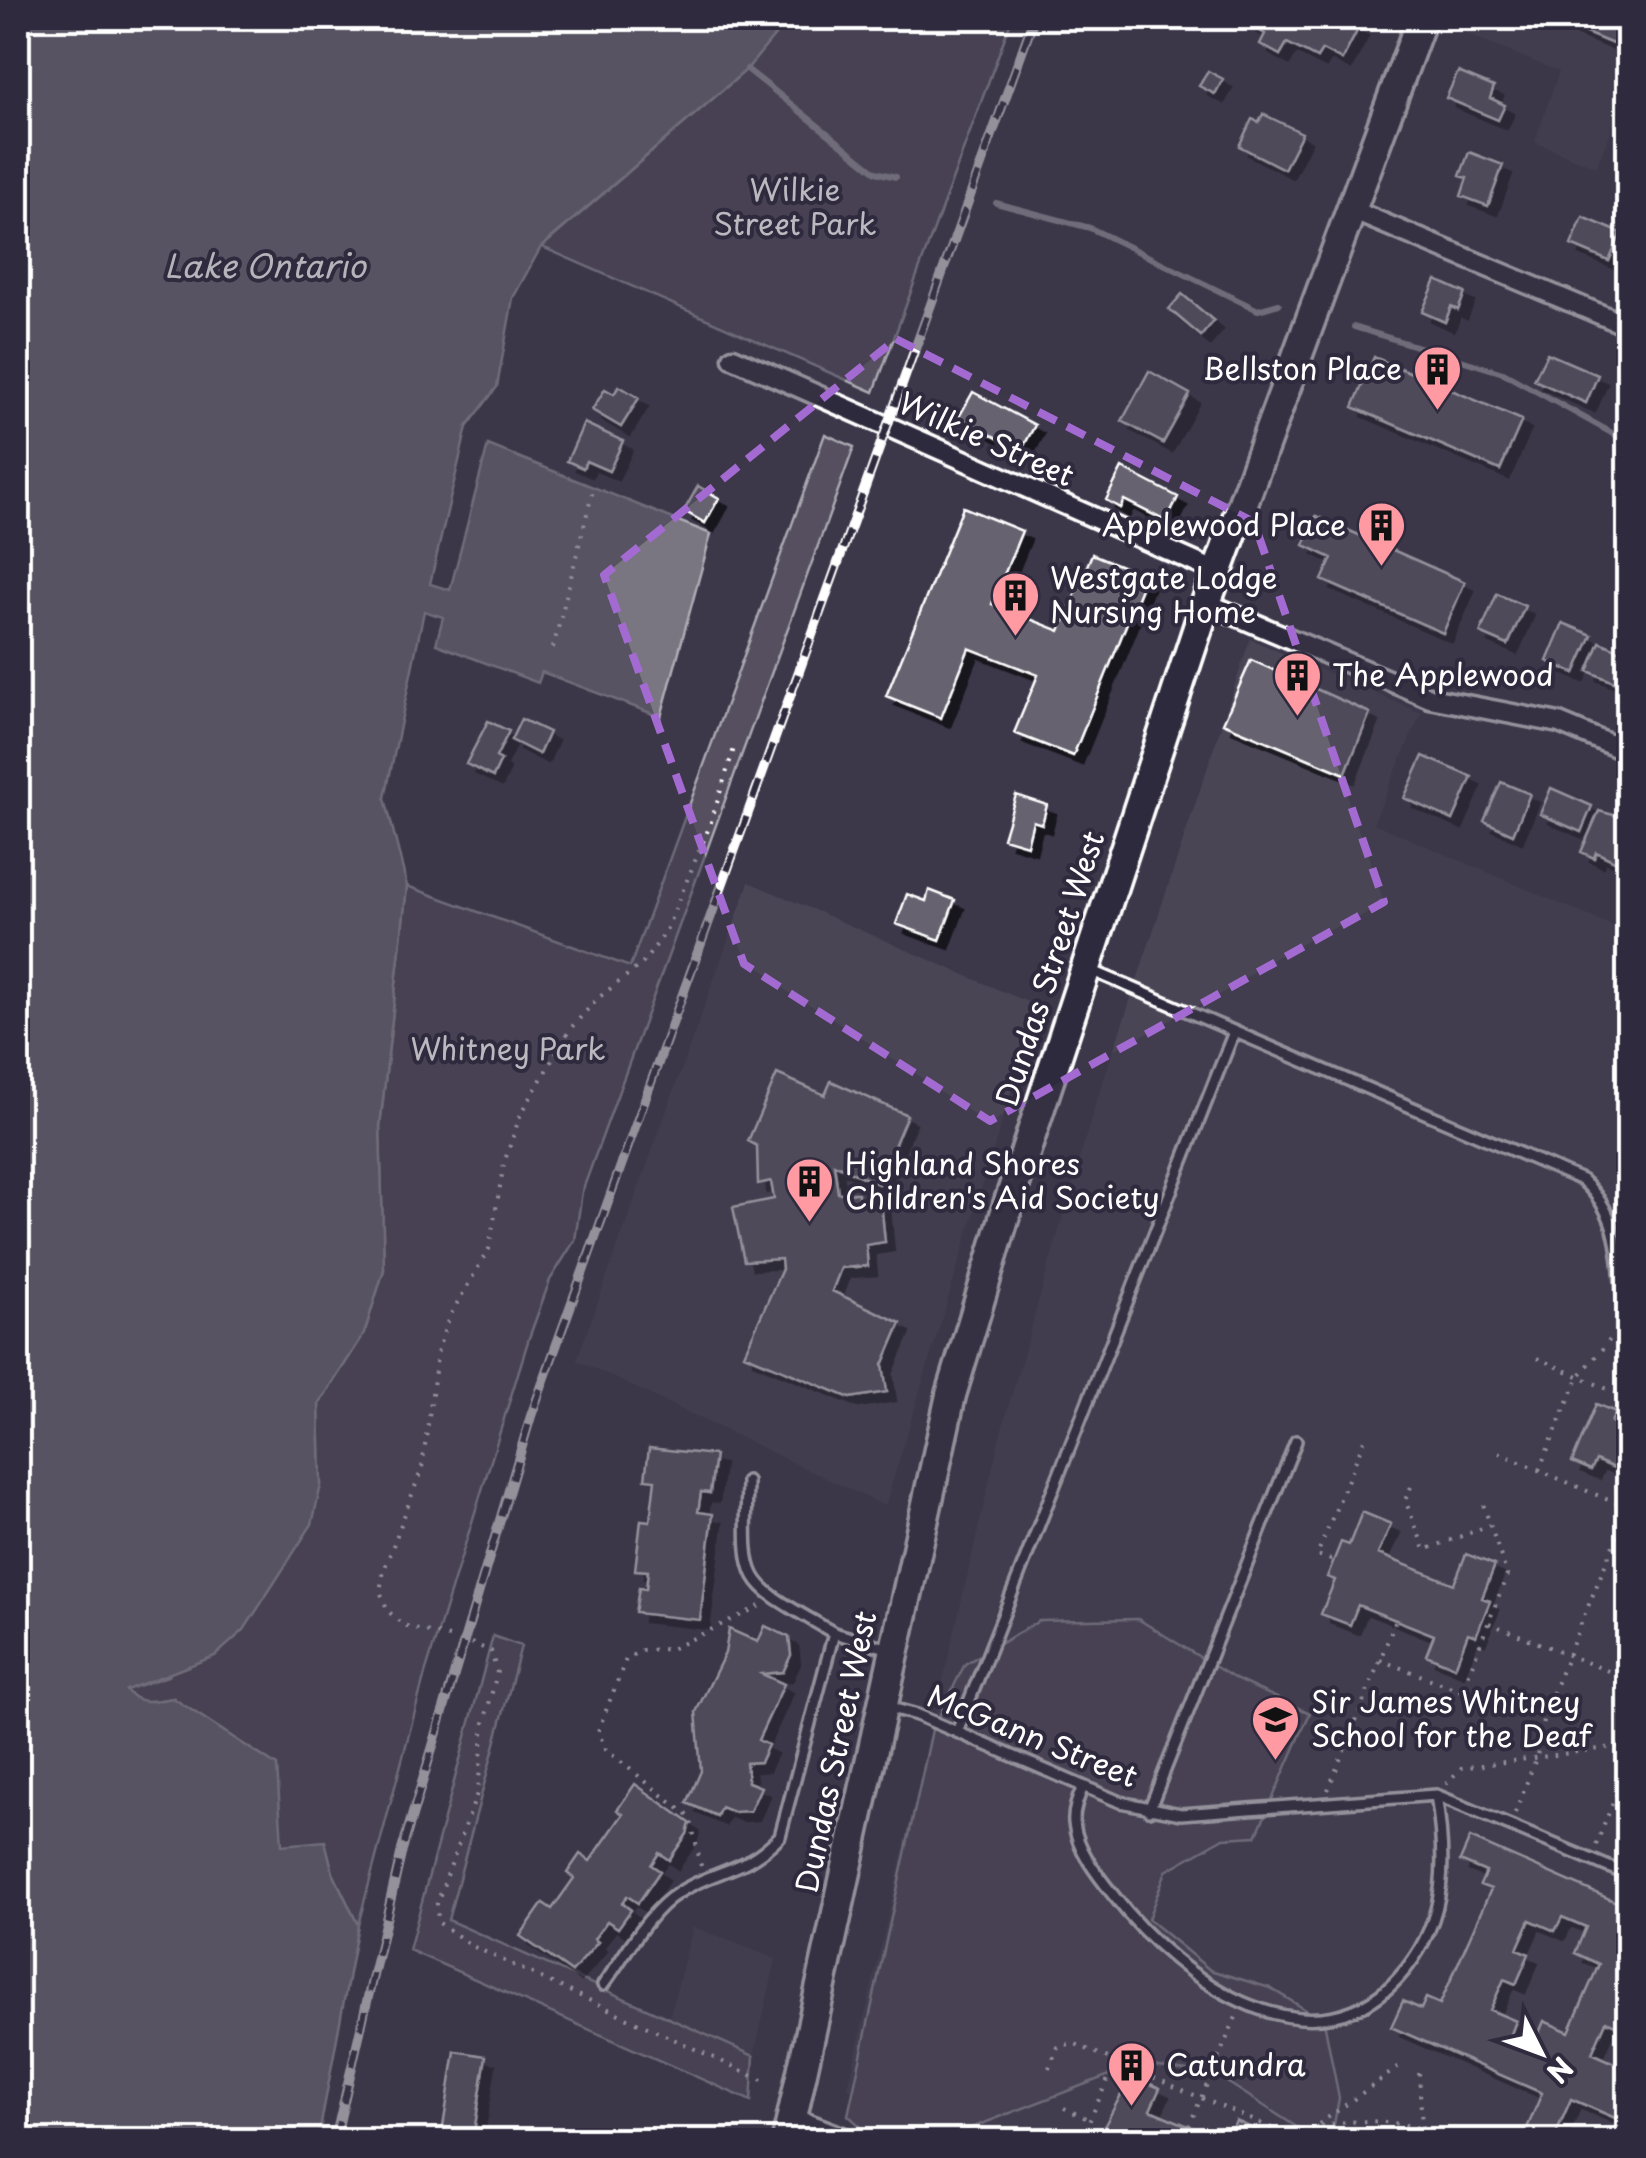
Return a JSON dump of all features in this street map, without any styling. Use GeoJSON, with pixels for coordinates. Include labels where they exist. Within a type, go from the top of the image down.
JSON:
{"type":"FeatureCollection","features":[{"type":"Feature","properties":{"kind":"main road","name":"Dundas Street West"},"geometry":{"type":"LineString","coordinates":[[789,2131],[951,1395],[1206,603],[1354,211],[1422,18]]}},
{"type":"Feature","properties":{"kind":"street"},"geometry":{"type":"LineString","coordinates":[[1354,211],[1628,326]]}},
{"type":"Feature","properties":{"kind":"street","name":"Wilkie Street"},"geometry":{"type":"LineString","coordinates":[[733,358],[1217,572]]}},
{"type":"Feature","properties":{"kind":"street"},"geometry":{"type":"LineString","coordinates":[[1206,603],[1430,698],[1559,723],[1628,752]]}},
{"type":"Feature","properties":{"kind":"street"},"geometry":{"type":"LineString","coordinates":[[789,2131],[840,2140]]}},
{"type":"Feature","properties":{"kind":"lane"},"geometry":{"type":"LineString","coordinates":[[1086,968],[1582,1180],[1602,1198],[1614,1221],[1625,1279],[1627,1326]]}},
{"type":"Feature","properties":{"kind":"lane"},"geometry":{"type":"LineString","coordinates":[[957,1732],[1234,1032]]}},
{"type":"Feature","properties":{"kind":"lane"},"geometry":{"type":"LineString","coordinates":[[1149,1810],[1296,1441]]}},
{"type":"Feature","properties":{"kind":"lane"},"geometry":{"type":"LineString","coordinates":[[746,1481],[745,1563],[752,1580],[834,1633],[892,1650]]}},
{"type":"Feature","properties":{"kind":"lane"},"geometry":{"type":"LineString","coordinates":[[603,1985],[658,1911],[678,1892],[758,1860],[780,1836],[834,1633]]}},
{"type":"Feature","properties":{"kind":"lane","name":"McGann Street"},"geometry":{"type":"LineString","coordinates":[[880,1705],[1149,1810],[1182,1814],[1436,1795],[1628,1875]]}},
{"type":"Feature","properties":{"kind":"lane"},"geometry":{"type":"LineString","coordinates":[[1083,1786],[1074,1822],[1094,1871],[1160,1946],[1242,2003],[1281,2017],[1314,2020],[1346,2014],[1398,1979],[1432,1928],[1444,1868],[1436,1795]]}},
{"type":"Feature","properties":{"kind":"path"},"geometry":{"type":"LineString","coordinates":[[553,648],[593,490]]}},
{"type":"Feature","properties":{"kind":"path"},"geometry":{"type":"LineString","coordinates":[[449,1637],[403,1625],[388,1611],[380,1591],[384,1570],[422,1468],[438,1349],[449,1317],[489,1249],[504,1163],[520,1116],[570,1029],[597,1000],[643,963],[665,933],[710,825],[735,746]]}},
{"type":"Feature","properties":{"kind":"path"},"geometry":{"type":"LineString","coordinates":[[1539,1470],[1579,1376],[1627,1326]]}},
{"type":"Feature","properties":{"kind":"path"},"geometry":{"type":"LineString","coordinates":[[1537,1358],[1628,1398]]}},
{"type":"Feature","properties":{"kind":"path"},"geometry":{"type":"LineString","coordinates":[[1330,1560],[1317,1555],[1366,1434]]}},
{"type":"Feature","properties":{"kind":"path"},"geometry":{"type":"LineString","coordinates":[[1499,1452],[1628,1509],[1544,1714],[1537,1756],[1510,1826]]}},
{"type":"Feature","properties":{"kind":"path"},"geometry":{"type":"LineString","coordinates":[[1410,1486],[1405,1500],[1424,1550],[1490,1525]]}},
{"type":"Feature","properties":{"kind":"path"},"geometry":{"type":"LineString","coordinates":[[1380,1660],[1462,1691],[1507,1575],[1481,1498]]}},
{"type":"Feature","properties":{"kind":"path"},"geometry":{"type":"LineString","coordinates":[[704,1882],[690,1817],[606,1750],[598,1730],[626,1659],[642,1650],[671,1649],[776,1598]]}},
{"type":"Feature","properties":{"kind":"path"},"geometry":{"type":"LineString","coordinates":[[1322,1804],[1396,1620]]}},
{"type":"Feature","properties":{"kind":"path"},"geometry":{"type":"LineString","coordinates":[[1488,1623],[1628,1679]]}},
{"type":"Feature","properties":{"kind":"path"},"geometry":{"type":"LineString","coordinates":[[471,1642],[491,1651],[497,1673],[484,1722],[478,1791],[437,1902],[438,1922],[472,1946],[762,2080]]}},
{"type":"Feature","properties":{"kind":"path"},"geometry":{"type":"LineString","coordinates":[[1436,1795],[1462,1768],[1628,1745]]}},
{"type":"Feature","properties":{"kind":"path"},"geometry":{"type":"LineString","coordinates":[[1590,1859],[1628,1765]]}},
{"type":"Feature","properties":{"kind":"path"},"geometry":{"type":"LineString","coordinates":[[1189,2126],[1242,2003]]}},
{"type":"Feature","properties":{"kind":"path"},"geometry":{"type":"LineString","coordinates":[[1049,2068],[1065,2043],[1116,2061],[1289,2138],[1315,2126],[1400,2066]]}},
{"type":"Feature","properties":{"kind":"path"},"geometry":{"type":"LineString","coordinates":[[1081,2140],[1116,2061]]}},
{"type":"Feature","properties":{"kind":"path"},"geometry":{"type":"LineString","coordinates":[[1418,2073],[1422,2129]]}},
{"type":"Feature","properties":{"kind":"path"},"geometry":{"type":"LineString","coordinates":[[1064,2108],[1090,2120]]}},
{"type":"Feature","properties":{"kind":"path"},"geometry":{"type":"LineString","coordinates":[[1315,2126],[1388,2120],[1456,2140]]}},
{"type":"Feature","properties":{"kind":"highlighted area"},"geometry":{"type":"Polygon","coordinates":[[[896,339],[1254,522],[1384,902],[990,1121],[744,964],[604,575],[896,339]]]}},
{"type":"Feature","properties":{"kind":"shaded area"},"geometry":{"type":"Polygon","coordinates":[[[1471,18],[1628,18],[1628,90],[1596,167],[1535,142],[1559,72],[1466,33],[1471,18]]]}},
{"type":"Feature","properties":{"kind":"shaded area","name":"Sir James Whitney School for the Deaf"},"geometry":{"type":"Polygon","coordinates":[[[1250,639],[1421,713],[1373,823],[1628,933],[1628,2140],[970,2140],[848,2088],[1000,1436],[1093,1112],[1250,639]]]}},
{"type":"Feature","properties":{"kind":"shaded area"},"geometry":{"type":"Polygon","coordinates":[[[749,882],[1037,1006],[885,1506],[577,1360],[749,882]]]}},
{"type":"Feature","properties":{"kind":"shaded area"},"geometry":{"type":"Polygon","coordinates":[[[693,1927],[776,1959],[754,2056],[669,2018],[693,1927]]]}},
{"type":"Feature","properties":{"kind":"green space","name":"Wilkie Street Park"},"geometry":{"type":"Polygon","coordinates":[[[789,18],[1012,18],[874,392],[542,247],[747,69],[789,18]]]}},
{"type":"Feature","properties":{"kind":"green space","name":"Whitney Park"},"geometry":{"type":"Polygon","coordinates":[[[825,434],[854,447],[582,1192],[575,1240],[550,1280],[529,1338],[425,1674],[358,1925],[333,1873],[325,1842],[282,1846],[174,1698],[141,1700],[125,1690],[168,1676],[321,1485],[319,1404],[364,1334],[384,1270],[380,1126],[407,886],[630,967],[825,434]]]}},
{"type":"Feature","properties":{"kind":"green space"},"geometry":{"type":"Polygon","coordinates":[[[1138,1619],[1237,1680],[1310,1713],[1256,1836],[1224,1838],[1166,1871],[1148,1919],[1210,1970],[1270,1988],[1324,2021],[1339,2098],[1331,2140],[1317,2140],[1216,2075],[1138,2064],[940,2140],[875,2140],[848,2115],[932,1730],[965,1664],[1039,1621],[1138,1619]]]}},
{"type":"Feature","properties":{"kind":"green space"},"geometry":{"type":"Polygon","coordinates":[[[493,1636],[521,1646],[448,1920],[754,2056],[751,2101],[409,1950],[493,1636]]]}},
{"type":"Feature","properties":{"kind":"water","name":"Lake Ontario"},"geometry":{"type":"Polygon","coordinates":[[[18,18],[789,18],[747,69],[541,247],[513,298],[497,387],[467,427],[430,584],[450,590],[488,445],[711,534],[661,717],[542,672],[538,683],[436,644],[443,617],[424,611],[385,798],[407,886],[380,1126],[384,1269],[364,1334],[319,1404],[321,1485],[312,1524],[244,1630],[215,1656],[126,1690],[142,1700],[173,1698],[277,1766],[282,1845],[325,1841],[333,1873],[358,1925],[318,2140],[18,2140],[18,18]]]}},
{"type":"Feature","properties":{"kind":"building"},"geometry":{"type":"Polygon","coordinates":[[[1240,18],[1340,18],[1359,27],[1342,60],[1322,50],[1317,58],[1287,43],[1280,55],[1260,44],[1265,34],[1240,18]]]}},
{"type":"Feature","properties":{"kind":"building"},"geometry":{"type":"Polygon","coordinates":[[[1550,18],[1628,18],[1628,41],[1625,49],[1550,18]]]}},
{"type":"Feature","properties":{"kind":"building"},"geometry":{"type":"Polygon","coordinates":[[[1208,71],[1223,79],[1215,94],[1199,86],[1208,71]]]}},
{"type":"Feature","properties":{"kind":"building"},"geometry":{"type":"Polygon","coordinates":[[[1458,72],[1494,87],[1490,98],[1505,105],[1498,120],[1446,98],[1458,72]]]}},
{"type":"Feature","properties":{"kind":"building"},"geometry":{"type":"Polygon","coordinates":[[[1263,114],[1302,133],[1284,169],[1239,146],[1252,119],[1259,122],[1263,114]]]}},
{"type":"Feature","properties":{"kind":"building"},"geometry":{"type":"Polygon","coordinates":[[[1469,152],[1503,165],[1488,206],[1461,196],[1467,178],[1460,176],[1469,152]]]}},
{"type":"Feature","properties":{"kind":"building"},"geometry":{"type":"Polygon","coordinates":[[[1583,217],[1621,233],[1609,261],[1571,245],[1583,217]]]}},
{"type":"Feature","properties":{"kind":"building"},"geometry":{"type":"Polygon","coordinates":[[[1436,280],[1465,293],[1458,310],[1451,307],[1445,322],[1422,312],[1436,280]]]}},
{"type":"Feature","properties":{"kind":"building"},"geometry":{"type":"Polygon","coordinates":[[[1182,294],[1214,321],[1201,336],[1169,309],[1182,294]]]}},
{"type":"Feature","properties":{"kind":"building"},"geometry":{"type":"Polygon","coordinates":[[[1547,353],[1598,375],[1586,403],[1534,380],[1547,353]]]}},
{"type":"Feature","properties":{"kind":"building","name":"Bellston Place"},"geometry":{"type":"Polygon","coordinates":[[[1374,357],[1522,420],[1500,470],[1353,407],[1374,357]]]}},
{"type":"Feature","properties":{"kind":"building"},"geometry":{"type":"Polygon","coordinates":[[[1149,371],[1190,394],[1163,443],[1122,421],[1149,371]]]}},
{"type":"Feature","properties":{"kind":"building"},"geometry":{"type":"Polygon","coordinates":[[[619,386],[639,398],[621,427],[592,410],[605,389],[614,394],[619,386]]]}},
{"type":"Feature","properties":{"kind":"building"},"geometry":{"type":"Polygon","coordinates":[[[973,392],[1035,425],[1021,451],[959,417],[973,392]]]}},
{"type":"Feature","properties":{"kind":"building"},"geometry":{"type":"Polygon","coordinates":[[[584,423],[623,441],[609,471],[586,461],[583,468],[567,461],[584,423]]]}},
{"type":"Feature","properties":{"kind":"building"},"geometry":{"type":"Polygon","coordinates":[[[1122,468],[1178,497],[1166,521],[1124,500],[1120,508],[1106,500],[1122,468]]]}},
{"type":"Feature","properties":{"kind":"building"},"geometry":{"type":"Polygon","coordinates":[[[698,486],[719,498],[705,523],[684,511],[698,486]]]}},
{"type":"Feature","properties":{"kind":"building","name":"Westgate Lodge Nursing Home"},"geometry":{"type":"Polygon","coordinates":[[[963,507],[1022,531],[992,604],[1060,631],[1092,554],[1146,576],[1073,756],[1014,733],[1038,675],[969,648],[941,718],[886,696],[963,507]]]}},
{"type":"Feature","properties":{"kind":"building","name":"Applewood Place"},"geometry":{"type":"Polygon","coordinates":[[[1316,516],[1465,582],[1443,633],[1322,580],[1332,558],[1304,545],[1316,516]]]}},
{"type":"Feature","properties":{"kind":"building"},"geometry":{"type":"Polygon","coordinates":[[[1497,594],[1525,606],[1508,645],[1480,633],[1497,594]]]}},
{"type":"Feature","properties":{"kind":"building"},"geometry":{"type":"Polygon","coordinates":[[[1563,623],[1592,635],[1575,673],[1547,661],[1563,623]]]}},
{"type":"Feature","properties":{"kind":"building"},"geometry":{"type":"Polygon","coordinates":[[[1600,642],[1628,654],[1628,688],[1588,671],[1600,642]]]}},
{"type":"Feature","properties":{"kind":"building","name":"The Applewood"},"geometry":{"type":"Polygon","coordinates":[[[1251,660],[1370,713],[1345,774],[1223,723],[1251,660]]]}},
{"type":"Feature","properties":{"kind":"building"},"geometry":{"type":"Polygon","coordinates":[[[521,719],[549,732],[539,754],[511,740],[521,719]]]}},
{"type":"Feature","properties":{"kind":"building"},"geometry":{"type":"Polygon","coordinates":[[[488,721],[509,731],[496,757],[501,760],[493,777],[466,764],[488,721]]]}},
{"type":"Feature","properties":{"kind":"building"},"geometry":{"type":"Polygon","coordinates":[[[1423,756],[1472,777],[1453,820],[1404,798],[1423,756]]]}},
{"type":"Feature","properties":{"kind":"building"},"geometry":{"type":"Polygon","coordinates":[[[1501,782],[1530,794],[1513,834],[1484,821],[1501,782]]]}},
{"type":"Feature","properties":{"kind":"building"},"geometry":{"type":"Polygon","coordinates":[[[1551,788],[1592,806],[1581,832],[1540,814],[1551,788]]]}},
{"type":"Feature","properties":{"kind":"building"},"geometry":{"type":"Polygon","coordinates":[[[1016,795],[1047,805],[1042,824],[1033,821],[1027,845],[1003,838],[1016,795]]]}},
{"type":"Feature","properties":{"kind":"building"},"geometry":{"type":"Polygon","coordinates":[[[1599,811],[1628,819],[1628,847],[1621,864],[1596,852],[1594,858],[1581,852],[1599,811]]]}},
{"type":"Feature","properties":{"kind":"building"},"geometry":{"type":"Polygon","coordinates":[[[929,890],[955,900],[940,940],[896,924],[907,894],[926,901],[929,890]]]}},
{"type":"Feature","properties":{"kind":"building","name":"Highland Shores Children's Aid Society"},"geometry":{"type":"Polygon","coordinates":[[[777,1074],[825,1095],[831,1081],[907,1115],[878,1184],[834,1164],[838,1193],[858,1193],[858,1202],[881,1202],[885,1242],[866,1245],[868,1266],[841,1268],[832,1291],[901,1323],[883,1365],[887,1392],[850,1398],[744,1354],[782,1269],[781,1259],[744,1261],[733,1207],[774,1199],[771,1181],[758,1184],[757,1146],[748,1141],[777,1074]]]}},
{"type":"Feature","properties":{"kind":"building"},"geometry":{"type":"Polygon","coordinates":[[[1596,1404],[1616,1412],[1611,1422],[1628,1430],[1628,1474],[1596,1460],[1591,1470],[1572,1462],[1596,1404]]]}},
{"type":"Feature","properties":{"kind":"building"},"geometry":{"type":"Polygon","coordinates":[[[649,1448],[715,1455],[710,1493],[701,1492],[698,1512],[713,1514],[700,1620],[635,1613],[639,1588],[646,1589],[648,1571],[635,1570],[641,1520],[650,1521],[655,1480],[645,1479],[649,1448]]]}},
{"type":"Feature","properties":{"kind":"building"},"geometry":{"type":"Polygon","coordinates":[[[1362,1512],[1391,1524],[1378,1554],[1454,1584],[1466,1554],[1495,1565],[1482,1598],[1490,1601],[1476,1636],[1468,1633],[1455,1667],[1426,1655],[1434,1635],[1358,1605],[1350,1625],[1321,1614],[1335,1580],[1327,1577],[1341,1542],[1349,1545],[1362,1512]]]}},
{"type":"Feature","properties":{"kind":"building"},"geometry":{"type":"Polygon","coordinates":[[[765,1626],[789,1637],[791,1655],[783,1672],[762,1674],[784,1684],[758,1740],[768,1745],[760,1762],[746,1763],[748,1782],[761,1787],[750,1811],[733,1812],[721,1807],[717,1816],[687,1803],[701,1771],[696,1712],[725,1653],[729,1629],[758,1642],[765,1626]]]}},
{"type":"Feature","properties":{"kind":"building"},"geometry":{"type":"Polygon","coordinates":[[[635,1784],[690,1823],[687,1834],[669,1860],[659,1853],[651,1865],[660,1871],[638,1903],[627,1896],[622,1903],[631,1910],[618,1928],[607,1921],[594,1939],[598,1942],[572,1972],[520,1936],[543,1903],[552,1909],[574,1878],[567,1873],[580,1854],[590,1861],[623,1814],[617,1810],[635,1784]]]}},
{"type":"Feature","properties":{"kind":"building"},"geometry":{"type":"Polygon","coordinates":[[[1470,1838],[1628,1907],[1628,2030],[1606,2021],[1592,2053],[1628,2069],[1627,2123],[1571,2099],[1553,2140],[1522,2140],[1542,2093],[1391,2027],[1403,2001],[1421,2009],[1426,1998],[1440,2004],[1491,1889],[1480,1885],[1486,1872],[1460,1861],[1470,1838]],[[1562,1917],[1555,1931],[1530,1920],[1517,1949],[1529,1954],[1516,1984],[1504,1979],[1490,2010],[1516,2021],[1511,2034],[1534,2045],[1544,2021],[1569,2032],[1599,1964],[1575,1953],[1586,1927],[1562,1917]]]}},
{"type":"Feature","properties":{"kind":"building"},"geometry":{"type":"Polygon","coordinates":[[[455,2051],[486,2056],[474,2132],[443,2127],[455,2051]]]}},
{"type":"Feature","properties":{"kind":"building","name":"Catundra"},"geometry":{"type":"Polygon","coordinates":[[[1131,2076],[1160,2088],[1150,2110],[1222,2140],[1097,2140],[1131,2076]]]}},
{"type":"Feature","properties":{"kind":"building","name":"Catundra"},"geometry":{"type":"Polygon","coordinates":[[[1236,2121],[1263,2133],[1260,2140],[1228,2140],[1236,2121]]]}},
{"type":"Feature","properties":{"kind":"waterway"},"geometry":{"type":"LineString","coordinates":[[747,69],[876,172],[896,177]]}},
{"type":"Feature","properties":{"kind":"waterway"},"geometry":{"type":"LineString","coordinates":[[996,203],[1090,228],[1258,310],[1279,304]]}},
{"type":"Feature","properties":{"kind":"waterway"},"geometry":{"type":"LineString","coordinates":[[1354,327],[1503,373],[1628,442]]}},
{"type":"Feature","properties":{"kind":"railway"},"geometry":{"type":"LineString","coordinates":[[335,2140],[402,1850],[531,1416],[1034,18]]}},
{"type":"Feature","properties":{"kind":"place","name":"Bellston Place"},"geometry":{"type":"Point","coordinates":[1437,412]}},
{"type":"Feature","properties":{"kind":"place","name":"Applewood Place"},"geometry":{"type":"Point","coordinates":[1381,568]}},
{"type":"Feature","properties":{"kind":"place","name":"Westgate Lodge Nursing Home"},"geometry":{"type":"Point","coordinates":[1015,638]}},
{"type":"Feature","properties":{"kind":"place","name":"The Applewood"},"geometry":{"type":"Point","coordinates":[1297,718]}},
{"type":"Feature","properties":{"kind":"place","name":"Highland Shores Children's Aid Society"},"geometry":{"type":"Point","coordinates":[810,1224]}},
{"type":"Feature","properties":{"kind":"place","name":"Sir James Whitney School for the Deaf"},"geometry":{"type":"Point","coordinates":[1276,1762]}},
{"type":"Feature","properties":{"kind":"place","name":"Catundra"},"geometry":{"type":"Point","coordinates":[1131,2108]}}]}
